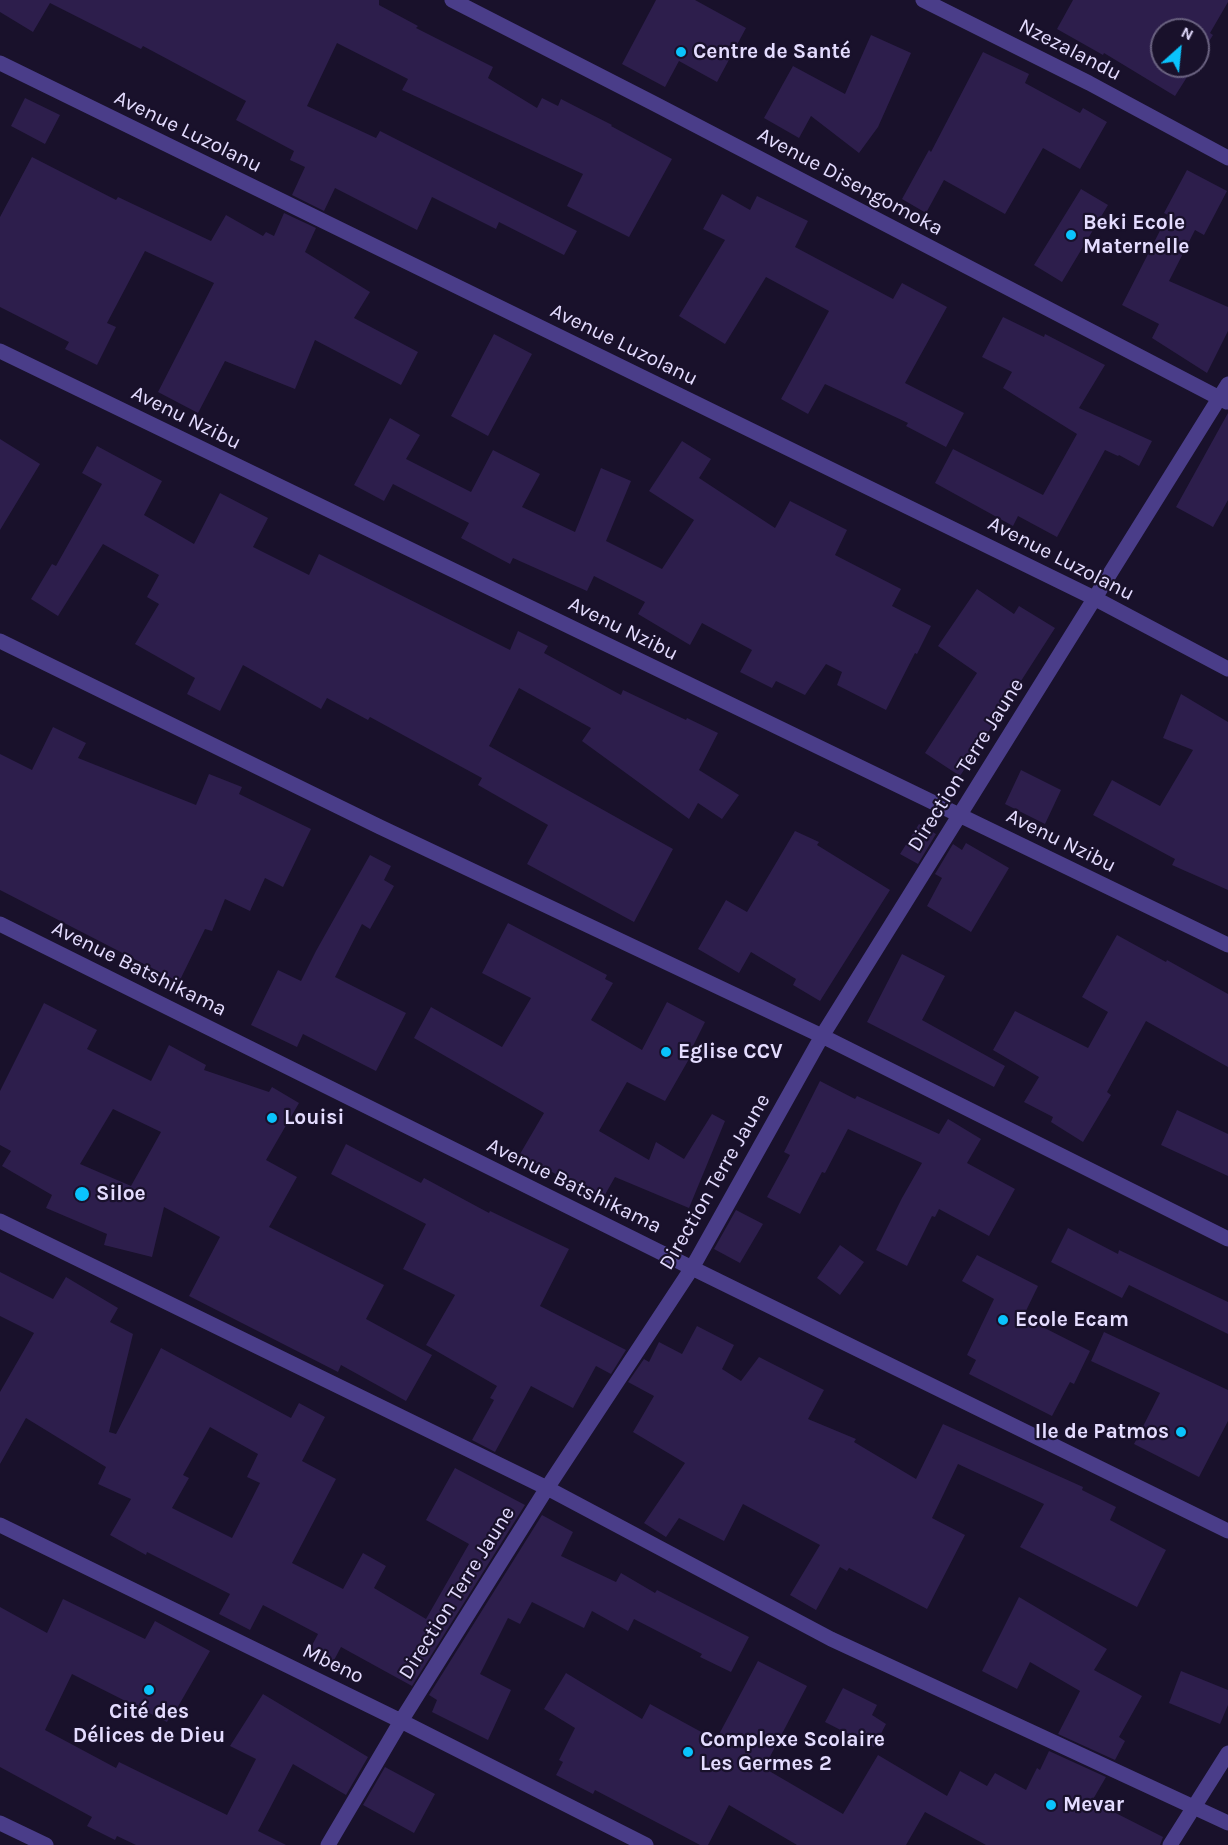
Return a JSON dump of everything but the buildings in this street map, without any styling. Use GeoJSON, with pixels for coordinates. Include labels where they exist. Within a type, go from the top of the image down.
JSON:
{"type":"FeatureCollection","features":[{"type":"Feature","properties":{"kind":"street","name":"Avenue Disengomoka"},"geometry":{"type":"LineString","coordinates":[[452,0],[1223,400]]}},
{"type":"Feature","properties":{"kind":"street","name":"Nzezalandu"},"geometry":{"type":"LineString","coordinates":[[923,0],[1089,83],[1228,158]]}},
{"type":"Feature","properties":{"kind":"street","name":"Avenue Luzolanu"},"geometry":{"type":"LineString","coordinates":[[0,63],[1094,598],[1228,669]]}},
{"type":"Feature","properties":{"kind":"street","name":"Avenu Nzibu"},"geometry":{"type":"LineString","coordinates":[[0,351],[1228,945]]}},
{"type":"Feature","properties":{"kind":"street","name":"Direction Terre Jaune"},"geometry":{"type":"LineString","coordinates":[[328,1845],[401,1722],[546,1488],[692,1268],[822,1036],[1094,598],[1223,400],[1228,384]]}},
{"type":"Feature","properties":{"kind":"street"},"geometry":{"type":"LineString","coordinates":[[0,641],[380,827],[822,1036],[1228,1239]]}},
{"type":"Feature","properties":{"kind":"street","name":"Avenue Batshikama"},"geometry":{"type":"LineString","coordinates":[[0,924],[1228,1531]]}},
{"type":"Feature","properties":{"kind":"street"},"geometry":{"type":"LineString","coordinates":[[0,1221],[546,1488],[831,1639],[1228,1823]]}},
{"type":"Feature","properties":{"kind":"street","name":"Mbeno"},"geometry":{"type":"LineString","coordinates":[[0,1525],[646,1845]]}},
{"type":"Feature","properties":{"kind":"street"},"geometry":{"type":"LineString","coordinates":[[1170,1845],[1228,1753]]}},
{"type":"Feature","properties":{"kind":"street"},"geometry":{"type":"LineString","coordinates":[[0,1823],[46,1845]]}},
{"type":"Feature","properties":{"kind":"place","name":"Centre de Santé"},"geometry":{"type":"Point","coordinates":[681,52]}},
{"type":"Feature","properties":{"kind":"place","name":"Beki Ecole Maternelle"},"geometry":{"type":"Point","coordinates":[1071,235]}},
{"type":"Feature","properties":{"kind":"place","name":"Eglise CCV"},"geometry":{"type":"Point","coordinates":[666,1052]}},
{"type":"Feature","properties":{"kind":"place","name":"Louisi"},"geometry":{"type":"Point","coordinates":[272,1118]}},
{"type":"Feature","properties":{"kind":"place","name":"Siloe"},"geometry":{"type":"Point","coordinates":[82,1194]}},
{"type":"Feature","properties":{"kind":"place","name":"Ecole Ecam"},"geometry":{"type":"Point","coordinates":[1003,1320]}},
{"type":"Feature","properties":{"kind":"place","name":"Ile de Patmos"},"geometry":{"type":"Point","coordinates":[1181,1432]}},
{"type":"Feature","properties":{"kind":"place","name":"Cité des Délices de Dieu"},"geometry":{"type":"Point","coordinates":[149,1690]}},
{"type":"Feature","properties":{"kind":"place","name":"Complexe Scolaire Les Germes 2"},"geometry":{"type":"Point","coordinates":[688,1752]}},
{"type":"Feature","properties":{"kind":"place","name":"Mevar"},"geometry":{"type":"Point","coordinates":[1051,1805]}}]}
